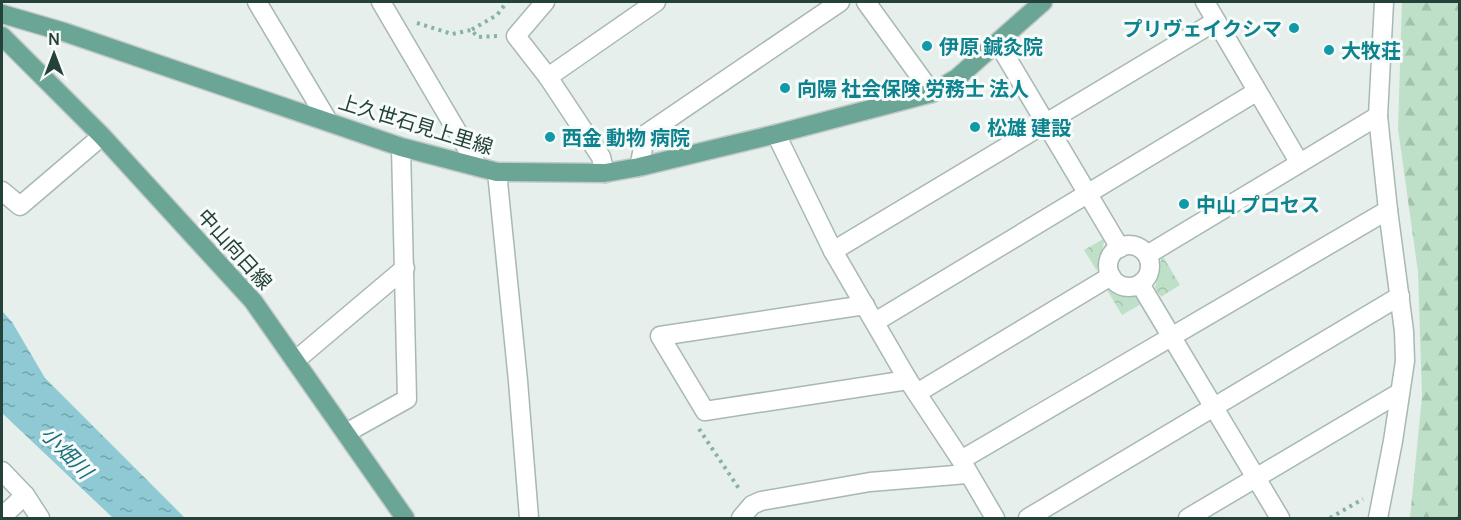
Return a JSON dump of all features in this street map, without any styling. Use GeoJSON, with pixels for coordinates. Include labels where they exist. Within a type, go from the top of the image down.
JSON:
{"type":"FeatureCollection","features":[{"type":"Feature","properties":{"kind":"main road","name":"上久世石見上里線"},"geometry":{"type":"LineString","coordinates":[[2,14],[64,32],[401,147],[497,172],[605,173],[776,134],[932,93],[957,78],[1043,2]]}},
{"type":"Feature","properties":{"kind":"main road","name":"中山向日線"},"geometry":{"type":"LineString","coordinates":[[2,36],[102,136],[253,301],[405,519]]}},
{"type":"Feature","properties":{"kind":"street"},"geometry":{"type":"LineString","coordinates":[[257,2],[328,122]]}},
{"type":"Feature","properties":{"kind":"street"},"geometry":{"type":"LineString","coordinates":[[381,2],[478,167]]}},
{"type":"Feature","properties":{"kind":"street"},"geometry":{"type":"LineString","coordinates":[[545,2],[516,36],[548,77],[601,157],[605,173]]}},
{"type":"Feature","properties":{"kind":"street"},"geometry":{"type":"LineString","coordinates":[[548,77],[656,2]]}},
{"type":"Feature","properties":{"kind":"street"},"geometry":{"type":"LineString","coordinates":[[639,167],[646,134],[840,2]]}},
{"type":"Feature","properties":{"kind":"street"},"geometry":{"type":"LineString","coordinates":[[866,2],[932,93]]}},
{"type":"Feature","properties":{"kind":"street"},"geometry":{"type":"LineString","coordinates":[[1205,2],[1299,162]]}},
{"type":"Feature","properties":{"kind":"street"},"geometry":{"type":"LineString","coordinates":[[1378,519],[1386,485],[1405,361],[1404,331],[1378,116],[1384,2]]}},
{"type":"Feature","properties":{"kind":"street"},"geometry":{"type":"LineString","coordinates":[[832,251],[1216,21]]}},
{"type":"Feature","properties":{"kind":"street"},"geometry":{"type":"LineString","coordinates":[[998,43],[1120,248]]}},
{"type":"Feature","properties":{"kind":"street"},"geometry":{"type":"LineString","coordinates":[[875,322],[1256,92]]}},
{"type":"Feature","properties":{"kind":"street"},"geometry":{"type":"LineString","coordinates":[[1147,255],[1378,116]]}},
{"type":"Feature","properties":{"kind":"street"},"geometry":{"type":"LineString","coordinates":[[776,134],[832,251],[994,519]]}},
{"type":"Feature","properties":{"kind":"street"},"geometry":{"type":"LineString","coordinates":[[2,191],[20,206],[102,136]]}},
{"type":"Feature","properties":{"kind":"street"},"geometry":{"type":"LineString","coordinates":[[346,433],[407,399],[401,147]]}},
{"type":"Feature","properties":{"kind":"street"},"geometry":{"type":"LineString","coordinates":[[497,172],[529,519]]}},
{"type":"Feature","properties":{"kind":"street"},"geometry":{"type":"LineString","coordinates":[[751,514],[761,501],[964,467],[1173,336],[1388,210]]}},
{"type":"Feature","properties":{"kind":"street"},"geometry":{"type":"LineString","coordinates":[[1138,247],[1147,255],[1149,274],[1134,287],[1120,285],[1111,276],[1108,263],[1114,251],[1120,248],[1138,247]]}},
{"type":"Feature","properties":{"kind":"street"},"geometry":{"type":"LineString","coordinates":[[296,360],[405,268]]}},
{"type":"Feature","properties":{"kind":"street"},"geometry":{"type":"LineString","coordinates":[[865,306],[660,336],[705,411],[913,387],[1111,276]]}},
{"type":"Feature","properties":{"kind":"street"},"geometry":{"type":"LineString","coordinates":[[1140,284],[1280,519]]}},
{"type":"Feature","properties":{"kind":"street"},"geometry":{"type":"LineString","coordinates":[[1029,519],[1400,296]]}},
{"type":"Feature","properties":{"kind":"street"},"geometry":{"type":"LineString","coordinates":[[1188,519],[1399,393]]}},
{"type":"Feature","properties":{"kind":"street"},"geometry":{"type":"LineString","coordinates":[[2,471],[25,495],[40,519]]}},
{"type":"Feature","properties":{"kind":"street"},"geometry":{"type":"LineString","coordinates":[[2,517],[25,495]]}},
{"type":"Feature","properties":{"kind":"path"},"geometry":{"type":"LineString","coordinates":[[394,23],[404,19],[452,34],[471,30],[497,15],[507,2]]}},
{"type":"Feature","properties":{"kind":"path"},"geometry":{"type":"LineString","coordinates":[[471,30],[478,37],[516,36]]}},
{"type":"Feature","properties":{"kind":"path"},"geometry":{"type":"LineString","coordinates":[[705,411],[696,425],[751,514]]}},
{"type":"Feature","properties":{"kind":"path"},"geometry":{"type":"LineString","coordinates":[[1330,519],[1386,485]]}},
{"type":"Feature","properties":{"kind":"green space"},"geometry":{"type":"Polygon","coordinates":[[[1402,2],[1459,2],[1459,518],[1410,518],[1422,396],[1418,272],[1398,129],[1402,2]]]}},
{"type":"Feature","properties":{"kind":"green space"},"geometry":{"type":"Polygon","coordinates":[[[1105,238],[1097,271],[1084,250],[1105,238]]]}},
{"type":"Feature","properties":{"kind":"green space"},"geometry":{"type":"Polygon","coordinates":[[[1162,255],[1180,285],[1161,297],[1155,288],[1162,255]]]}},
{"type":"Feature","properties":{"kind":"green space"},"geometry":{"type":"Polygon","coordinates":[[[1107,290],[1136,295],[1143,303],[1122,315],[1107,290]]]}},
{"type":"Feature","properties":{"kind":"water","name":"小畑川"},"geometry":{"type":"Polygon","coordinates":[[[2,311],[12,322],[45,378],[185,518],[113,518],[2,413],[2,311]]]}},
{"type":"Feature","properties":{"kind":"place","name":"プリヴェイクシマ"},"geometry":{"type":"Point","coordinates":[1294,28]}},
{"type":"Feature","properties":{"kind":"place","name":"伊原 鍼灸院"},"geometry":{"type":"Point","coordinates":[927,46]}},
{"type":"Feature","properties":{"kind":"place","name":"大牧荘"},"geometry":{"type":"Point","coordinates":[1329,50]}},
{"type":"Feature","properties":{"kind":"place","name":"向陽 社会保険 労務士 法人"},"geometry":{"type":"Point","coordinates":[785,88]}},
{"type":"Feature","properties":{"kind":"place","name":"松雄 建設"},"geometry":{"type":"Point","coordinates":[975,127]}},
{"type":"Feature","properties":{"kind":"place","name":"西金 動物 病院"},"geometry":{"type":"Point","coordinates":[550,137]}},
{"type":"Feature","properties":{"kind":"place","name":"中山 プロセス"},"geometry":{"type":"Point","coordinates":[1184,204]}}]}
